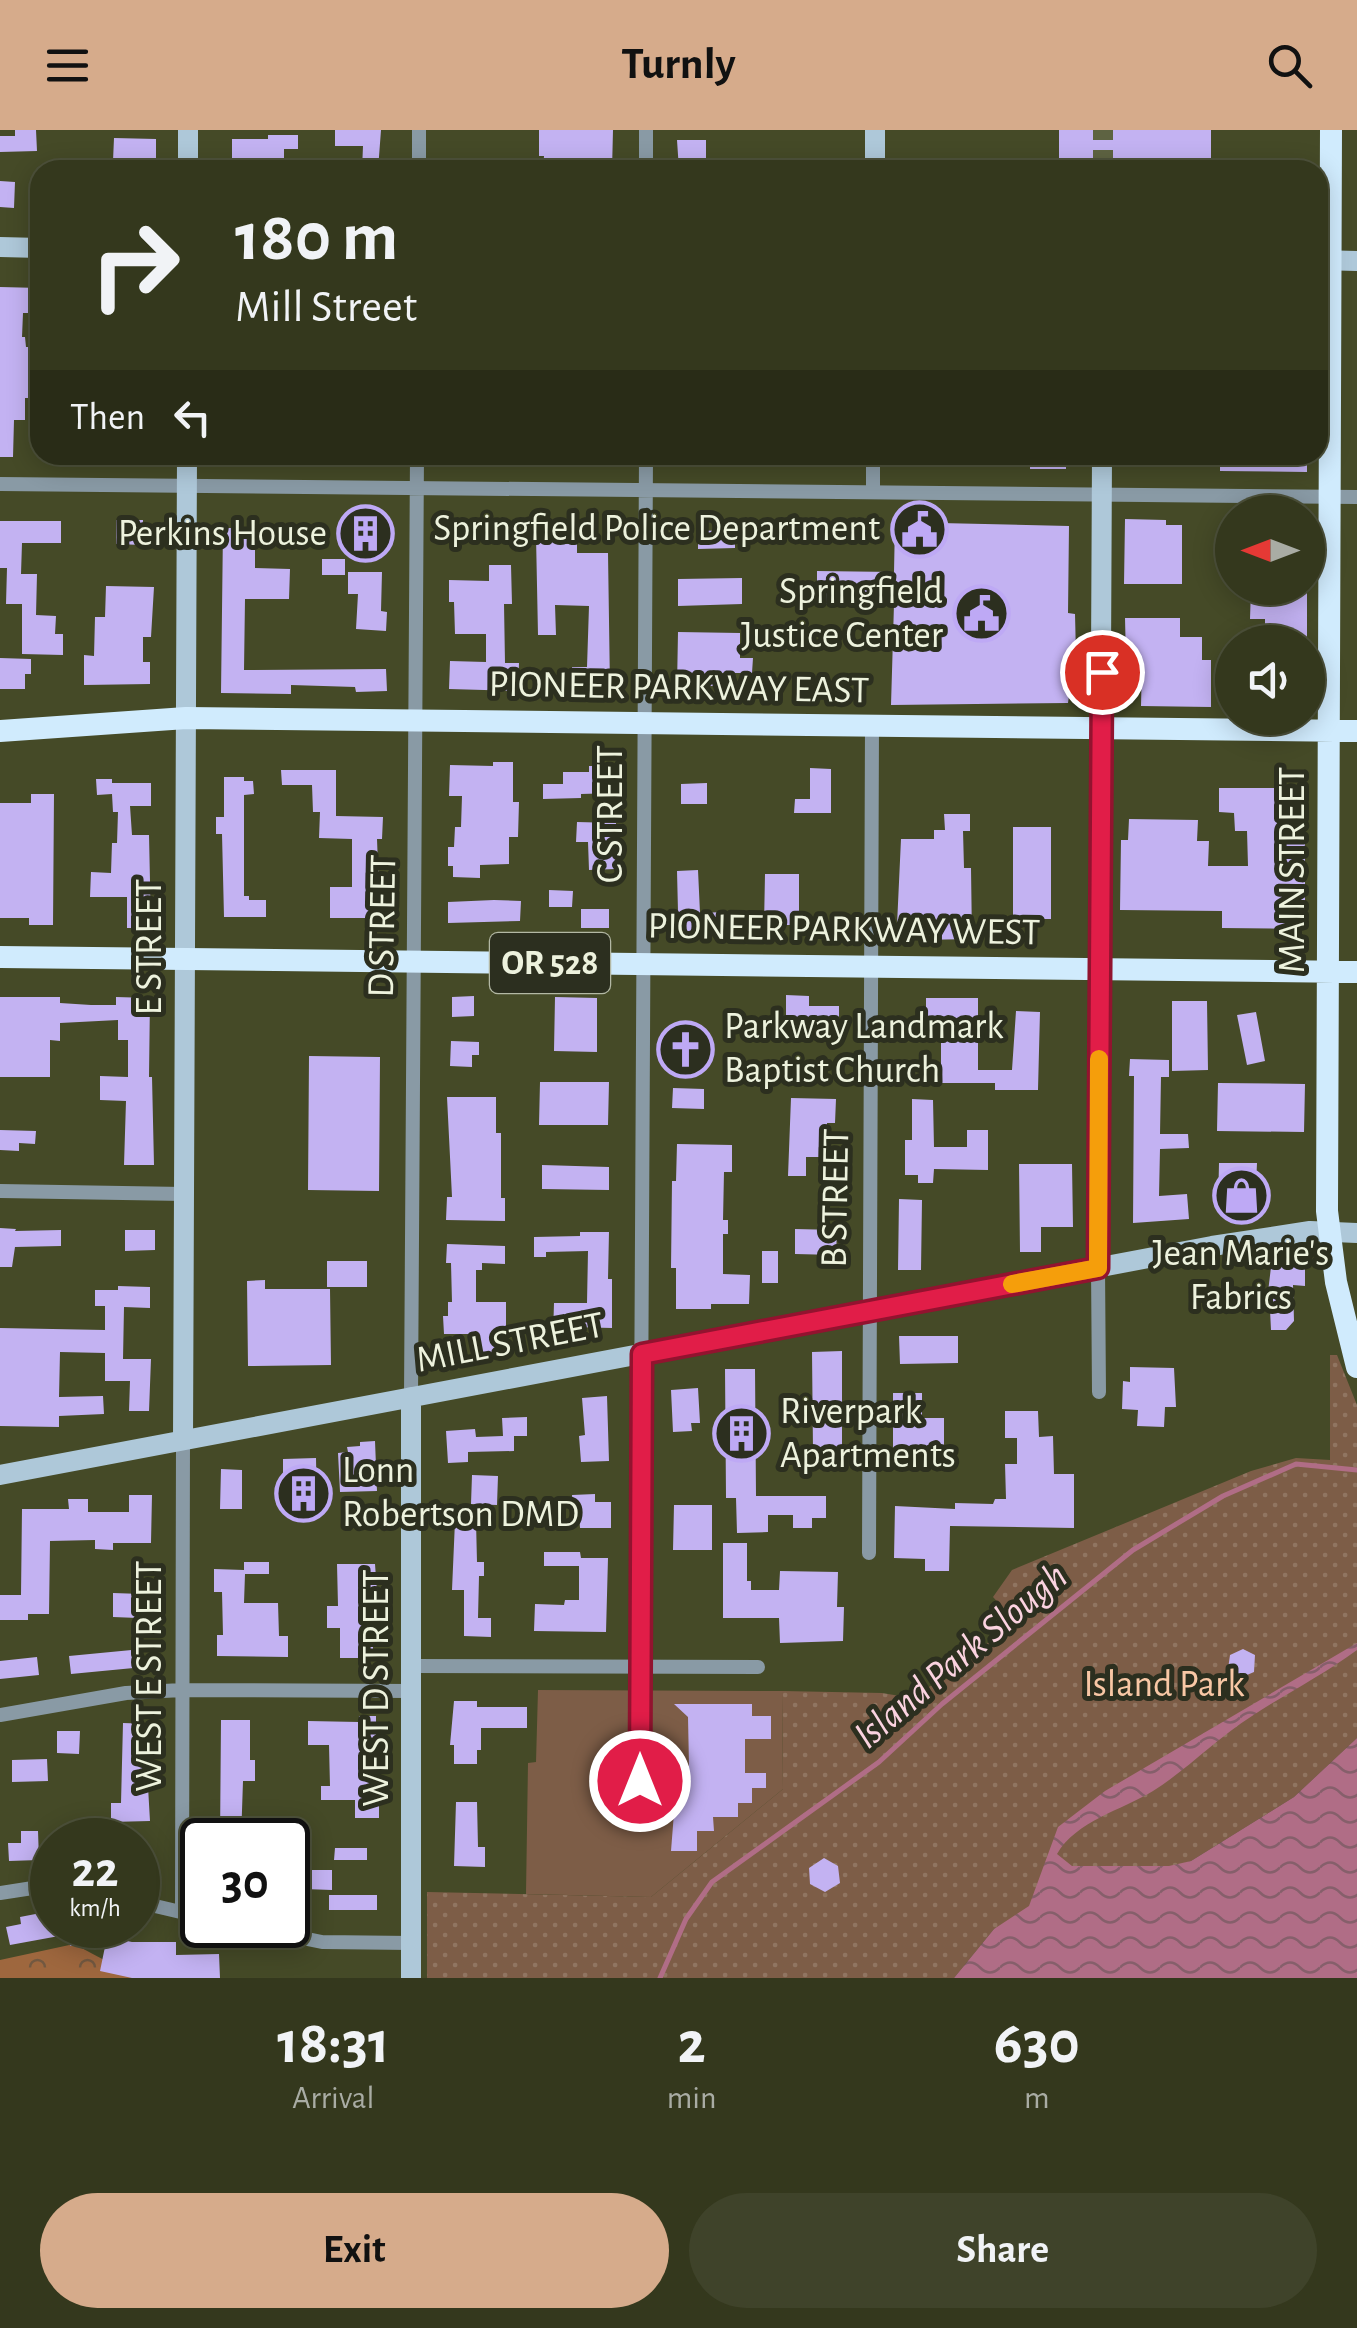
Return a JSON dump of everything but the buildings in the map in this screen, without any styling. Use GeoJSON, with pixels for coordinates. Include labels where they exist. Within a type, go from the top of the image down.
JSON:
{"type":"FeatureCollection","features":[{"type":"Feature","properties":{"kind":"main road","name":"MAIN STREET"},"geometry":{"type":"LineString","coordinates":[[1328,186],[1331,130]]}},
{"type":"Feature","properties":{"kind":"main road","name":"MAIN STREET"},"geometry":{"type":"LineString","coordinates":[[1328,418],[1328,1231],[1357,1366]]}},
{"type":"Feature","properties":{"kind":"main road","name":"PIONEER PARKWAY EAST"},"geometry":{"type":"LineString","coordinates":[[0,732],[186,718],[1357,731]]}},
{"type":"Feature","properties":{"kind":"main road","name":"PIONEER PARKWAY WEST"},"geometry":{"type":"LineString","coordinates":[[0,957],[1328,972]]}},
{"type":"Feature","properties":{"kind":"main road","name":"OR 528"},"geometry":{"type":"LineString","coordinates":[[1328,972],[1357,972]]}},
{"type":"Feature","properties":{"kind":"street"},"geometry":{"type":"LineString","coordinates":[[188,130],[188,160]]}},
{"type":"Feature","properties":{"kind":"street"},"geometry":{"type":"LineString","coordinates":[[419,130],[419,160]]}},
{"type":"Feature","properties":{"kind":"street"},"geometry":{"type":"LineString","coordinates":[[646,130],[646,160]]}},
{"type":"Feature","properties":{"kind":"street"},"geometry":{"type":"LineString","coordinates":[[875,130],[875,160]]}},
{"type":"Feature","properties":{"kind":"street"},"geometry":{"type":"LineString","coordinates":[[0,247],[30,248]]}},
{"type":"Feature","properties":{"kind":"street"},"geometry":{"type":"LineString","coordinates":[[1328,260],[1357,261]]}},
{"type":"Feature","properties":{"kind":"street","name":"E STREET"},"geometry":{"type":"LineString","coordinates":[[182,1439],[187,465]]}},
{"type":"Feature","properties":{"kind":"street","name":"D STREET"},"geometry":{"type":"LineString","coordinates":[[411,1398],[418,465]]}},
{"type":"Feature","properties":{"kind":"street","name":"C STREET"},"geometry":{"type":"LineString","coordinates":[[639,1819],[646,465]]}},
{"type":"Feature","properties":{"kind":"street"},"geometry":{"type":"LineString","coordinates":[[873,491],[874,465]]}},
{"type":"Feature","properties":{"kind":"street"},"geometry":{"type":"LineString","coordinates":[[1099,1392],[1102,465]]}},
{"type":"Feature","properties":{"kind":"street"},"geometry":{"type":"LineString","coordinates":[[0,484],[1357,497]]}},
{"type":"Feature","properties":{"kind":"street","name":"B STREET"},"geometry":{"type":"LineString","coordinates":[[868,1553],[872,725]]}},
{"type":"Feature","properties":{"kind":"street"},"geometry":{"type":"LineString","coordinates":[[0,1191],[184,1194]]}},
{"type":"Feature","properties":{"kind":"street","name":"MILL STREET"},"geometry":{"type":"LineString","coordinates":[[0,1475],[1262,1238],[1328,1231],[1357,1233]]}},
{"type":"Feature","properties":{"kind":"street","name":"WEST D STREET"},"geometry":{"type":"LineString","coordinates":[[411,1398],[412,1978]]}},
{"type":"Feature","properties":{"kind":"street","name":"WEST E STREET"},"geometry":{"type":"LineString","coordinates":[[182,1439],[182,1818]]}},
{"type":"Feature","properties":{"kind":"street"},"geometry":{"type":"LineString","coordinates":[[412,1666],[758,1667]]}},
{"type":"Feature","properties":{"kind":"street"},"geometry":{"type":"LineString","coordinates":[[0,1715],[126,1693],[412,1691]]}},
{"type":"Feature","properties":{"kind":"street"},"geometry":{"type":"LineString","coordinates":[[0,1893],[30,1888]]}},
{"type":"Feature","properties":{"kind":"street"},"geometry":{"type":"LineString","coordinates":[[310,1940],[412,1943]]}},
{"type":"Feature","properties":{"kind":"green space","name":"Island Park"},"geometry":{"type":"Polygon","coordinates":[[[1330,1355],[1337,1355],[1357,1405],[1357,1738],[1294,1797],[1191,1861],[994,1929],[954,1978],[427,1978],[427,1892],[651,1897],[783,1789],[782,1691],[906,1697],[953,1676],[1013,1619],[993,1597],[1012,1570],[1251,1471],[1296,1458],[1330,1460],[1330,1355]]]}},
{"type":"Feature","properties":{"kind":"green space"},"geometry":{"type":"Polygon","coordinates":[[[538,1690],[782,1691],[783,1789],[651,1897],[526,1894],[528,1763],[536,1762],[538,1690]]]}},
{"type":"Feature","properties":{"kind":"green space"},"geometry":{"type":"Polygon","coordinates":[[[56,1948],[82,1948],[138,1978],[0,1978],[0,1960],[56,1948]]]}},
{"type":"Feature","properties":{"kind":"water"},"geometry":{"type":"Polygon","coordinates":[[[1357,1643],[1357,1650],[1239,1725],[1166,1782],[1076,1833],[1057,1854],[1072,1866],[1169,1866],[1191,1861],[1294,1797],[1357,1738],[1357,1978],[954,1978],[994,1929],[1029,1906],[1058,1827],[1105,1791],[1357,1643]]]}},
{"type":"Feature","properties":{"kind":"waterway","name":"Island Park Slough"},"geometry":{"type":"LineString","coordinates":[[660,1978],[686,1919],[712,1882],[879,1762],[942,1704],[1133,1550],[1223,1496],[1296,1464],[1357,1470]]}},
{"type":"Feature","properties":{"kind":"tunnel"},"geometry":{"type":"LineString","coordinates":[[1103,130],[1103,160]]}},
{"type":"Feature","properties":{"kind":"slow traffic"},"geometry":{"type":"LineString","coordinates":[[1012,1284],[1098,1268],[1099,1059]]}},
{"type":"Feature","properties":{"kind":"place","name":"Springfield Police Department"},"geometry":{"type":"Point","coordinates":[919,529]}},
{"type":"Feature","properties":{"kind":"place","name":"Perkins House"},"geometry":{"type":"Point","coordinates":[366,534]}},
{"type":"Feature","properties":{"kind":"place","name":"Springfield Justice Center"},"geometry":{"type":"Point","coordinates":[982,614]}},
{"type":"Feature","properties":{"kind":"place","name":"Parkway Landmark Baptist Church"},"geometry":{"type":"Point","coordinates":[685,1049]}},
{"type":"Feature","properties":{"kind":"place","name":"Jean Marie's Fabrics"},"geometry":{"type":"Point","coordinates":[1241,1196]}},
{"type":"Feature","properties":{"kind":"place","name":"Riverpark Apartments"},"geometry":{"type":"Point","coordinates":[741,1434]}},
{"type":"Feature","properties":{"kind":"place","name":"Lonn Robertson DMD"},"geometry":{"type":"Point","coordinates":[303,1493]}},
{"type":"Feature","properties":{"kind":"route"},"geometry":{"type":"LineString","coordinates":[[640,1781],[642,1354],[1098,1268],[1102,672]]}}]}
